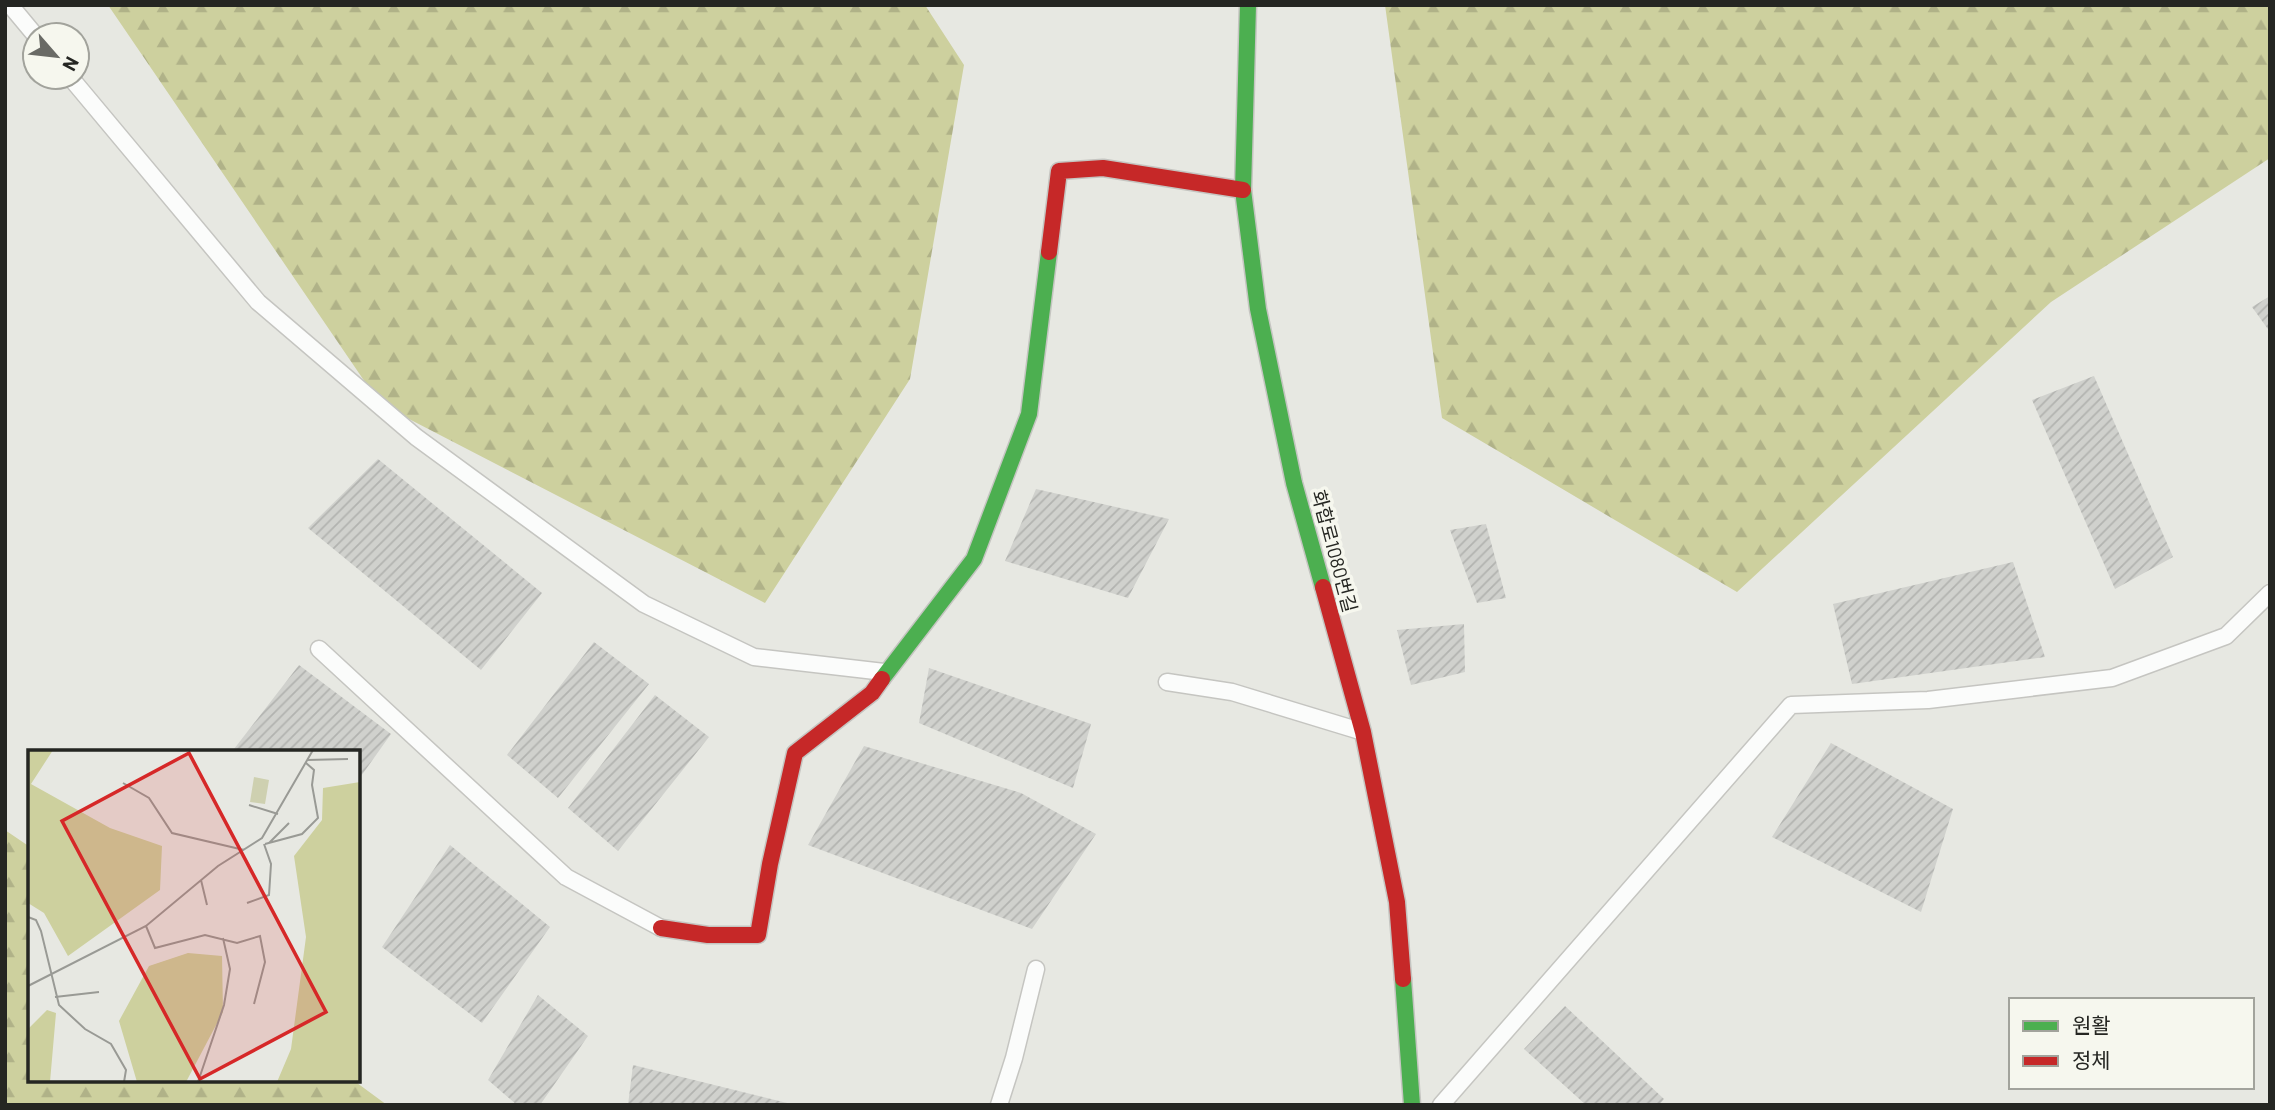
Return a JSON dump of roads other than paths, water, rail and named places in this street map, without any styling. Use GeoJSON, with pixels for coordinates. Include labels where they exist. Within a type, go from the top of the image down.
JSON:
{"type":"FeatureCollection","features":[{"type":"Feature","properties":{"kind":"street","name":"화합로1080번길"},"geometry":{"type":"LineString","coordinates":[[1248,5],[1243,190],[1258,309],[1294,483],[1363,732],[1397,902],[1412,1105]]}},
{"type":"Feature","properties":{"kind":"street"},"geometry":{"type":"LineString","coordinates":[[661,928],[708,935],[758,935],[770,864],[795,753],[872,692],[974,559],[1029,414],[1059,171],[1103,168],[1243,190]]}},
{"type":"Feature","properties":{"kind":"lane"},"geometry":{"type":"LineString","coordinates":[[10,5],[23,21]]}},
{"type":"Feature","properties":{"kind":"lane"},"geometry":{"type":"LineString","coordinates":[[82,91],[258,302],[416,437],[644,604],[754,657],[887,673]]}},
{"type":"Feature","properties":{"kind":"lane"},"geometry":{"type":"LineString","coordinates":[[1441,1105],[1791,705],[1928,700],[2112,678],[2226,636],[2270,593]]}},
{"type":"Feature","properties":{"kind":"lane"},"geometry":{"type":"LineString","coordinates":[[319,649],[566,877],[661,928]]}},
{"type":"Feature","properties":{"kind":"lane"},"geometry":{"type":"LineString","coordinates":[[1167,682],[1232,692],[1363,732]]}},
{"type":"Feature","properties":{"kind":"lane"},"geometry":{"type":"LineString","coordinates":[[999,1105],[1014,1058],[1036,969]]}}]}
